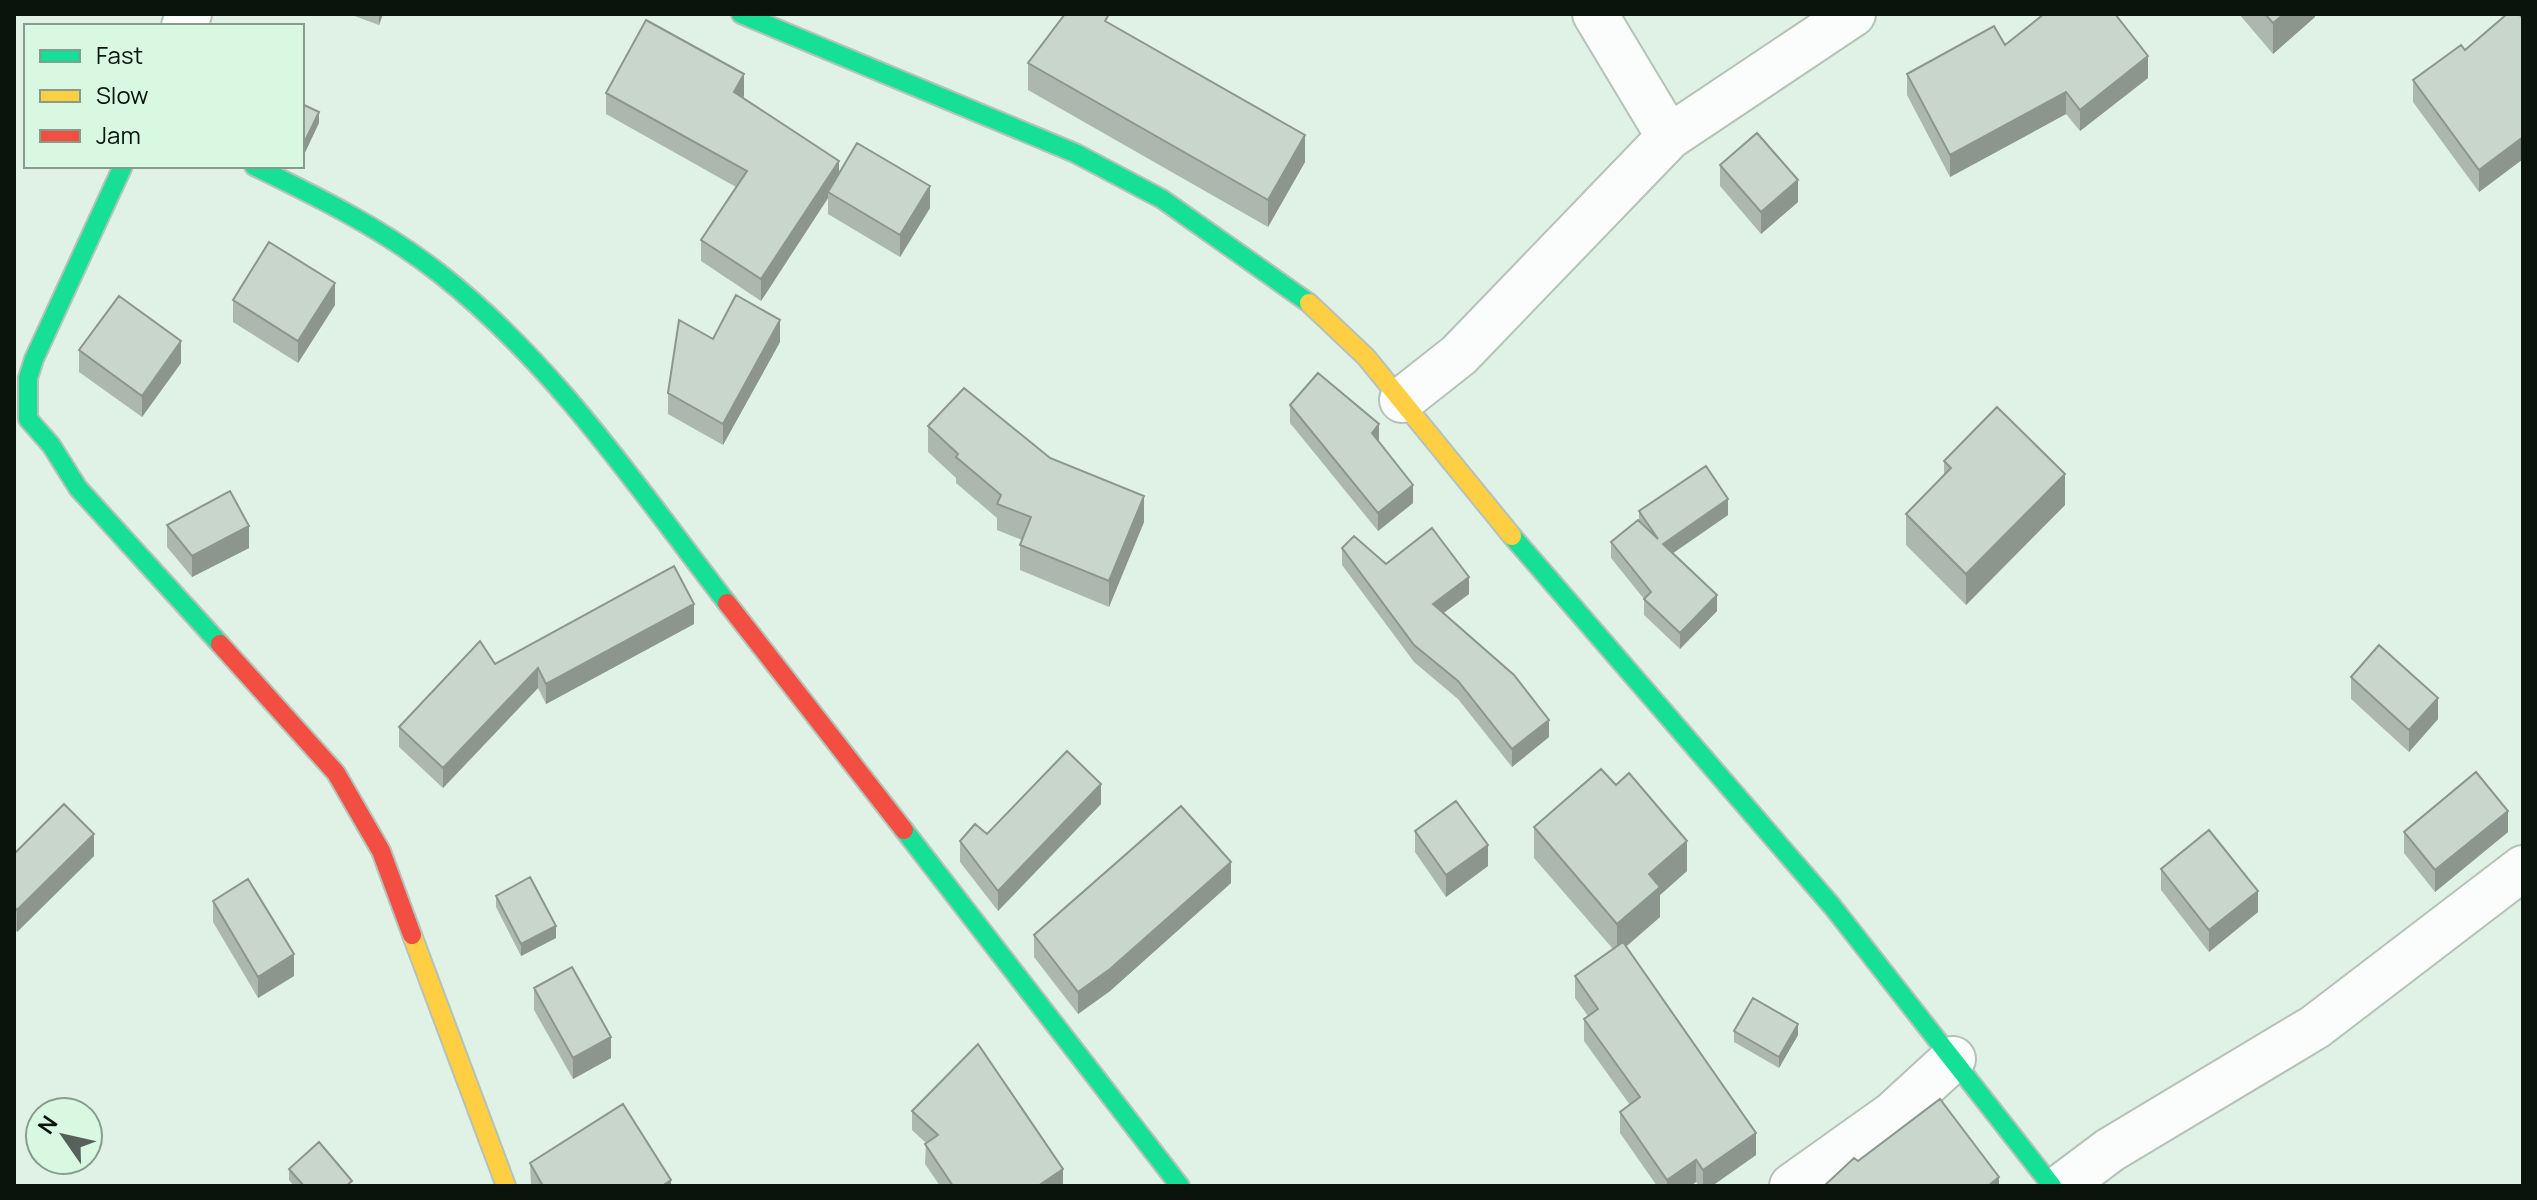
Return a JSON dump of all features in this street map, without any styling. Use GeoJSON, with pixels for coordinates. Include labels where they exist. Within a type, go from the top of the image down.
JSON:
{"type":"FeatureCollection","features":[{"type":"Feature","properties":{"kind":"street"},"geometry":{"type":"LineString","coordinates":[[741,14],[1075,153],[1162,199],[1297,291],[1366,357],[1536,566],[1832,906],[2052,1186]]}},
{"type":"Feature","properties":{"kind":"street"},"geometry":{"type":"LineString","coordinates":[[1595,14],[1669,137]]}},
{"type":"Feature","properties":{"kind":"street"},"geometry":{"type":"LineString","coordinates":[[1402,400],[1459,355],[1669,137],[1853,14]]}},
{"type":"Feature","properties":{"kind":"street"},"geometry":{"type":"LineString","coordinates":[[122,168],[21,405],[78,488],[336,773],[381,851],[506,1186]]}},
{"type":"Feature","properties":{"kind":"street"},"geometry":{"type":"LineString","coordinates":[[258,168],[316,196],[420,259],[483,312],[555,381],[746,622],[1180,1186]]}},
{"type":"Feature","properties":{"kind":"street"},"geometry":{"type":"LineString","coordinates":[[2062,1186],[2110,1150],[2315,1027],[2523,868]]}},
{"type":"Feature","properties":{"kind":"street"},"geometry":{"type":"LineString","coordinates":[[1792,1186],[1893,1114],[1953,1059]]}},
{"type":"Feature","properties":{"kind":"building"},"geometry":{"type":"Polygon","coordinates":[[[1065,14],[1108,16],[1105,21],[1305,135],[1268,200],[1028,63],[1065,14]]]}},
{"type":"Feature","properties":{"kind":"building"},"geometry":{"type":"Polygon","coordinates":[[[2044,14],[2115,14],[2148,56],[2080,110],[2066,92],[1950,155],[1907,74],[1994,26],[2005,45],[2044,14]]]}},
{"type":"Feature","properties":{"kind":"building"},"geometry":{"type":"Polygon","coordinates":[[[2265,14],[2284,14],[2273,23],[2265,14]]]}},
{"type":"Feature","properties":{"kind":"building"},"geometry":{"type":"Polygon","coordinates":[[[2507,14],[2519,14],[2523,19],[2523,137],[2479,170],[2413,80],[2461,45],[2465,50],[2507,14]]]}},
{"type":"Feature","properties":{"kind":"building"},"geometry":{"type":"Polygon","coordinates":[[[646,20],[744,74],[734,92],[839,161],[761,279],[701,240],[747,171],[606,93],[646,20]]]}},
{"type":"Feature","properties":{"kind":"building"},"geometry":{"type":"Polygon","coordinates":[[[304,105],[319,112],[304,143],[304,105]]]}},
{"type":"Feature","properties":{"kind":"building"},"geometry":{"type":"Polygon","coordinates":[[[1757,133],[1798,180],[1761,212],[1720,165],[1757,133]]]}},
{"type":"Feature","properties":{"kind":"building"},"geometry":{"type":"Polygon","coordinates":[[[857,143],[930,186],[900,235],[828,192],[857,143]]]}},
{"type":"Feature","properties":{"kind":"building"},"geometry":{"type":"Polygon","coordinates":[[[269,242],[335,283],[298,341],[233,300],[269,242]]]}},
{"type":"Feature","properties":{"kind":"building"},"geometry":{"type":"Polygon","coordinates":[[[736,295],[780,320],[723,424],[668,393],[679,320],[713,339],[736,295]]]}},
{"type":"Feature","properties":{"kind":"building"},"geometry":{"type":"Polygon","coordinates":[[[119,296],[181,341],[142,396],[79,350],[119,296]]]}},
{"type":"Feature","properties":{"kind":"building"},"geometry":{"type":"Polygon","coordinates":[[[1318,373],[1379,424],[1372,433],[1413,485],[1378,513],[1290,405],[1318,373]]]}},
{"type":"Feature","properties":{"kind":"building"},"geometry":{"type":"Polygon","coordinates":[[[964,388],[1050,458],[1144,496],[1109,581],[1020,545],[1031,517],[997,504],[1001,495],[956,457],[958,454],[928,426],[964,388]]]}},
{"type":"Feature","properties":{"kind":"building"},"geometry":{"type":"Polygon","coordinates":[[[1997,407],[2065,474],[1966,574],[1906,514],[1951,468],[1944,461],[1997,407]]]}},
{"type":"Feature","properties":{"kind":"building"},"geometry":{"type":"Polygon","coordinates":[[[1706,466],[1728,499],[1663,544],[1717,595],[1680,633],[1644,599],[1651,592],[1611,542],[1638,520],[1658,539],[1639,511],[1706,466]]]}},
{"type":"Feature","properties":{"kind":"building"},"geometry":{"type":"Polygon","coordinates":[[[230,491],[249,526],[192,556],[167,525],[230,491]]]}},
{"type":"Feature","properties":{"kind":"building"},"geometry":{"type":"Polygon","coordinates":[[[1432,528],[1469,577],[1433,604],[1514,675],[1549,720],[1512,749],[1458,681],[1414,645],[1342,548],[1354,536],[1386,564],[1432,528]]]}},
{"type":"Feature","properties":{"kind":"building"},"geometry":{"type":"Polygon","coordinates":[[[674,566],[694,604],[546,684],[538,668],[443,768],[399,727],[480,641],[495,664],[674,566]]]}},
{"type":"Feature","properties":{"kind":"building"},"geometry":{"type":"Polygon","coordinates":[[[2379,645],[2438,698],[2409,730],[2351,677],[2379,645]]]}},
{"type":"Feature","properties":{"kind":"building"},"geometry":{"type":"Polygon","coordinates":[[[1067,751],[1101,784],[998,891],[960,841],[975,824],[987,834],[1067,751]]]}},
{"type":"Feature","properties":{"kind":"building"},"geometry":{"type":"Polygon","coordinates":[[[1601,769],[1616,785],[1629,773],[1687,841],[1649,874],[1660,887],[1617,924],[1534,827],[1601,769]]]}},
{"type":"Feature","properties":{"kind":"building"},"geometry":{"type":"Polygon","coordinates":[[[2476,772],[2508,811],[2435,870],[2404,832],[2476,772]]]}},
{"type":"Feature","properties":{"kind":"building"},"geometry":{"type":"Polygon","coordinates":[[[1456,801],[1488,845],[1446,875],[1415,831],[1456,801]]]}},
{"type":"Feature","properties":{"kind":"building"},"geometry":{"type":"Polygon","coordinates":[[[64,804],[94,834],[17,910],[14,907],[14,854],[64,804]]]}},
{"type":"Feature","properties":{"kind":"building"},"geometry":{"type":"Polygon","coordinates":[[[1181,806],[1231,862],[1110,969],[1078,992],[1034,935],[1181,806]]]}},
{"type":"Feature","properties":{"kind":"building"},"geometry":{"type":"Polygon","coordinates":[[[2209,830],[2258,891],[2209,930],[2161,869],[2209,830]]]}},
{"type":"Feature","properties":{"kind":"building"},"geometry":{"type":"Polygon","coordinates":[[[530,877],[556,926],[521,944],[496,896],[530,877]]]}},
{"type":"Feature","properties":{"kind":"building"},"geometry":{"type":"Polygon","coordinates":[[[248,879],[294,954],[258,977],[213,901],[248,879]]]}},
{"type":"Feature","properties":{"kind":"building"},"geometry":{"type":"Polygon","coordinates":[[[1623,942],[1756,1133],[1703,1170],[1696,1160],[1667,1180],[1620,1112],[1640,1097],[1584,1019],[1598,1009],[1575,976],[1623,942]]]}},
{"type":"Feature","properties":{"kind":"building"},"geometry":{"type":"Polygon","coordinates":[[[572,967],[611,1037],[573,1058],[534,988],[572,967]]]}},
{"type":"Feature","properties":{"kind":"building"},"geometry":{"type":"Polygon","coordinates":[[[1753,998],[1798,1024],[1779,1057],[1734,1031],[1753,998]]]}},
{"type":"Feature","properties":{"kind":"building"},"geometry":{"type":"Polygon","coordinates":[[[978,1044],[1063,1169],[1038,1186],[953,1186],[925,1144],[938,1135],[912,1111],[978,1044]]]}},
{"type":"Feature","properties":{"kind":"building"},"geometry":{"type":"Polygon","coordinates":[[[1940,1099],[1999,1177],[1988,1186],[1824,1186],[1854,1158],[1858,1161],[1940,1099]]]}},
{"type":"Feature","properties":{"kind":"building"},"geometry":{"type":"Polygon","coordinates":[[[623,1104],[671,1180],[662,1186],[543,1186],[530,1163],[623,1104]]]}},
{"type":"Feature","properties":{"kind":"building"},"geometry":{"type":"Polygon","coordinates":[[[319,1142],[352,1181],[346,1186],[304,1186],[289,1169],[319,1142]]]}},
{"type":"Feature","properties":{"kind":"traffic: fast"},"geometry":{"type":"LineString","coordinates":[[741,14],[1075,153],[1162,199],[1309,303]]}},
{"type":"Feature","properties":{"kind":"traffic: fast"},"geometry":{"type":"LineString","coordinates":[[122,168],[34,359],[28,378],[28,419],[51,445],[78,488],[220,644]]}},
{"type":"Feature","properties":{"kind":"traffic: fast"},"geometry":{"type":"LineString","coordinates":[[258,168],[373,228],[418,257],[481,309],[558,387],[727,603]]}},
{"type":"Feature","properties":{"kind":"traffic: fast"},"geometry":{"type":"LineString","coordinates":[[1512,536],[1832,906],[2052,1186]]}},
{"type":"Feature","properties":{"kind":"traffic: fast"},"geometry":{"type":"LineString","coordinates":[[904,830],[1180,1186]]}},
{"type":"Feature","properties":{"kind":"traffic: slow"},"geometry":{"type":"LineString","coordinates":[[1309,303],[1366,357],[1512,536]]}},
{"type":"Feature","properties":{"kind":"traffic: slow"},"geometry":{"type":"LineString","coordinates":[[412,935],[506,1186]]}},
{"type":"Feature","properties":{"kind":"traffic: jam"},"geometry":{"type":"LineString","coordinates":[[727,603],[904,830]]}},
{"type":"Feature","properties":{"kind":"traffic: jam"},"geometry":{"type":"LineString","coordinates":[[220,644],[336,773],[381,851],[412,935]]}}]}
